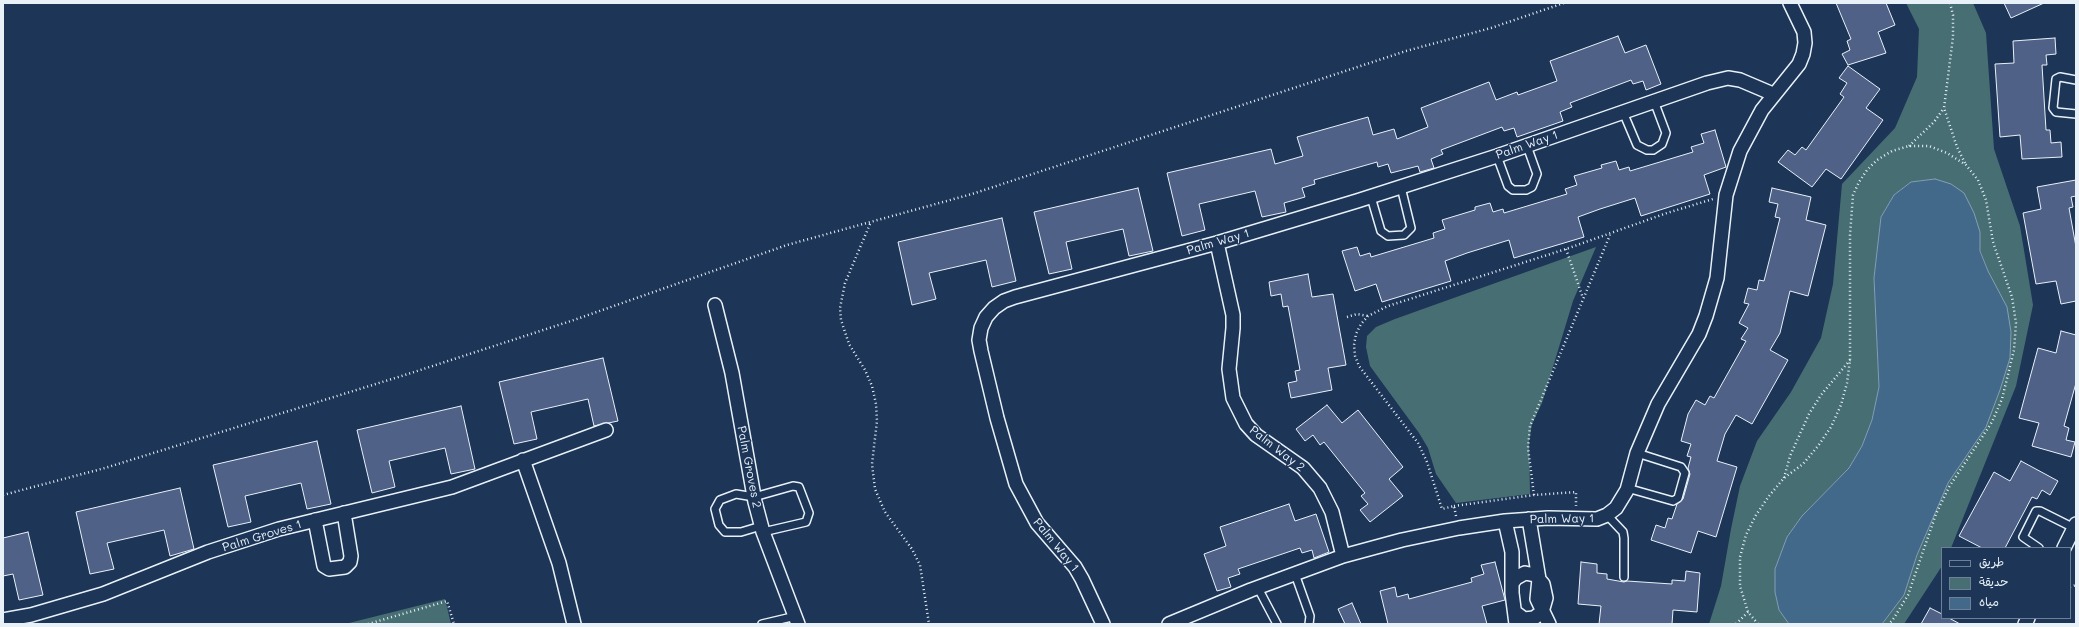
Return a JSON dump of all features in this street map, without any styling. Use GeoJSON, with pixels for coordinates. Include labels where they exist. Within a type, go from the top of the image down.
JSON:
{"type":"FeatureCollection","features":[{"type":"Feature","properties":{"kind":"street","name":"Palm Way 1"},"geometry":{"type":"LineString","coordinates":[[1169,624],[1343,556],[1402,540],[1459,528],[1505,521],[1530,519],[1597,519],[1607,515],[1616,508],[1623,500],[1628,488],[1638,453],[1658,404],[1698,334],[1706,316],[1717,278],[1726,195],[1740,151],[1758,117],[1773,94],[1799,64],[1804,54],[1804,32],[1790,3]]}},
{"type":"Feature","properties":{"kind":"street","name":"Palm Way 1"},"geometry":{"type":"LineString","coordinates":[[1102,624],[1090,592],[1075,567],[1041,529],[1019,491],[997,418],[981,351],[980,340],[986,317],[1004,301],[1217,242],[1371,197],[1527,146],[1707,83],[1728,78],[1750,84],[1773,94]]}},
{"type":"Feature","properties":{"kind":"street","name":"Palm Way 2"},"geometry":{"type":"LineString","coordinates":[[1217,242],[1233,315],[1229,369],[1233,398],[1246,424],[1256,435],[1303,468],[1320,488],[1332,512],[1343,556]]}},
{"type":"Feature","properties":{"kind":"street","name":"Palm Groves 2"},"geometry":{"type":"LineString","coordinates":[[715,306],[732,373],[754,497],[762,529],[797,620]]}},
{"type":"Feature","properties":{"kind":"street","name":"Palm Groves 1"},"geometry":{"type":"LineString","coordinates":[[3,620],[32,619],[103,594],[208,552],[279,529],[431,494],[606,430]]}},
{"type":"Feature","properties":{"kind":"street"},"geometry":{"type":"LineString","coordinates":[[524,460],[559,563],[574,624]]}},
{"type":"Feature","properties":{"kind":"street"},"geometry":{"type":"LineString","coordinates":[[315,520],[324,566],[329,569],[345,567],[350,562],[352,556],[344,513]]}},
{"type":"Feature","properties":{"kind":"street"},"geometry":{"type":"LineString","coordinates":[[1530,519],[1539,579],[1537,599],[1549,624]]}},
{"type":"Feature","properties":{"kind":"street"},"geometry":{"type":"LineString","coordinates":[[1505,521],[1512,552],[1513,603],[1516,619],[1520,617],[1529,619],[1534,618],[1542,612]]}},
{"type":"Feature","properties":{"kind":"street"},"geometry":{"type":"LineString","coordinates":[[2064,547],[2075,526]]}},
{"type":"Feature","properties":{"kind":"street"},"geometry":{"type":"LineString","coordinates":[[1513,582],[1516,578],[1525,573],[1530,573],[1539,579]]}},
{"type":"Feature","properties":{"kind":"lane"},"geometry":{"type":"LineString","coordinates":[[2076,80],[2060,77],[2056,79],[2053,108],[2056,112],[2076,114]]}},
{"type":"Feature","properties":{"kind":"lane"},"geometry":{"type":"LineString","coordinates":[[1624,112],[1637,145],[1647,150],[1653,150],[1662,144],[1666,133],[1654,101]]}},
{"type":"Feature","properties":{"kind":"lane"},"geometry":{"type":"LineString","coordinates":[[1497,156],[1508,186],[1520,191],[1526,190],[1532,187],[1537,174],[1527,146]]}},
{"type":"Feature","properties":{"kind":"lane"},"geometry":{"type":"LineString","coordinates":[[1371,197],[1381,230],[1388,236],[1404,235],[1411,228],[1401,187]]}},
{"type":"Feature","properties":{"kind":"lane"},"geometry":{"type":"LineString","coordinates":[[1628,488],[1673,501],[1678,498],[1685,473],[1684,470],[1678,466],[1638,453]]}},
{"type":"Feature","properties":{"kind":"lane"},"geometry":{"type":"LineString","coordinates":[[799,486],[809,513],[806,522],[762,529],[734,533],[725,532],[719,525],[715,509],[720,500],[736,494],[754,497],[799,486]]}},
{"type":"Feature","properties":{"kind":"lane"},"geometry":{"type":"LineString","coordinates":[[2038,547],[2023,537],[2036,511],[2040,511],[2075,526]]}},
{"type":"Feature","properties":{"kind":"lane"},"geometry":{"type":"LineString","coordinates":[[1607,515],[1623,532],[1624,577]]}},
{"type":"Feature","properties":{"kind":"lane"},"geometry":{"type":"LineString","coordinates":[[1295,574],[1310,616],[1309,624]]}},
{"type":"Feature","properties":{"kind":"lane"},"geometry":{"type":"LineString","coordinates":[[1258,588],[1277,624]]}},
{"type":"Feature","properties":{"kind":"lane"},"geometry":{"type":"LineString","coordinates":[[762,624],[797,620]]}},
{"type":"Feature","properties":{"kind":"path"},"geometry":{"type":"LineString","coordinates":[[3,495],[104,468],[408,374],[574,320],[787,245],[987,189],[1398,54],[1491,28],[1564,3]]}},
{"type":"Feature","properties":{"kind":"path"},"geometry":{"type":"LineString","coordinates":[[1889,624],[1908,595],[1918,571],[1934,521],[1949,487],[1992,422],[2002,399],[2014,350],[2016,324],[2012,297],[1993,242],[1986,200],[1978,180],[1966,164],[1957,147],[1944,108],[1953,37],[1953,15],[1950,3]]}},
{"type":"Feature","properties":{"kind":"path"},"geometry":{"type":"LineString","coordinates":[[1909,146],[1934,122],[1944,108]]}},
{"type":"Feature","properties":{"kind":"path"},"geometry":{"type":"LineString","coordinates":[[1758,624],[1748,612],[1740,586],[1740,557],[1746,535],[1756,515],[1784,478],[1803,464],[1831,427],[1841,405],[1847,383],[1850,360],[1849,276],[1853,195],[1867,170],[1877,160],[1892,151],[1909,146],[1929,146],[1948,153],[1966,164]]}},
{"type":"Feature","properties":{"kind":"path"},"geometry":{"type":"LineString","coordinates":[[1586,520],[1586,509],[1576,509],[1576,492],[1534,495],[1442,509],[1427,462],[1418,443],[1359,366],[1355,356],[1356,334],[1361,324],[1368,316],[1388,306],[1566,249],[1667,213],[1726,195]]}},
{"type":"Feature","properties":{"kind":"path"},"geometry":{"type":"LineString","coordinates":[[870,223],[844,283],[840,308],[841,320],[849,344],[865,370],[872,386],[876,404],[877,421],[872,464],[875,489],[885,512],[912,549],[918,561],[922,574],[929,624]]}},
{"type":"Feature","properties":{"kind":"path"},"geometry":{"type":"LineString","coordinates":[[1534,495],[1528,448],[1530,426],[1610,234]]}},
{"type":"Feature","properties":{"kind":"path"},"geometry":{"type":"LineString","coordinates":[[1566,249],[1583,298]]}},
{"type":"Feature","properties":{"kind":"path"},"geometry":{"type":"LineString","coordinates":[[1347,317],[1357,314],[1368,316]]}},
{"type":"Feature","properties":{"kind":"path"},"geometry":{"type":"LineString","coordinates":[[1784,478],[1790,456],[1809,414],[1834,376],[1850,360]]}},
{"type":"Feature","properties":{"kind":"path"},"geometry":{"type":"LineString","coordinates":[[1454,506],[1459,528]]}},
{"type":"Feature","properties":{"kind":"path"},"geometry":{"type":"LineString","coordinates":[[368,624],[447,601],[454,624]]}},
{"type":"Feature","properties":{"kind":"path"},"geometry":{"type":"LineString","coordinates":[[1736,624],[1748,612]]}},
{"type":"Feature","properties":{"kind":"green space"},"geometry":{"type":"Polygon","coordinates":[[[1906,3],[1973,3],[1986,33],[1994,149],[2020,226],[2033,305],[2016,386],[1951,547],[1941,547],[1941,568],[1904,624],[1882,624],[1904,595],[1917,555],[1948,483],[1986,427],[1988,271],[1980,250],[1980,232],[1935,179],[1911,182],[1894,195],[1881,217],[1874,278],[1879,387],[1872,420],[1862,446],[1849,468],[1802,516],[1787,537],[1775,569],[1775,592],[1779,610],[1789,624],[1709,624],[1721,586],[1740,486],[1757,441],[1791,392],[1821,338],[1833,284],[1842,184],[1895,128],[1917,77],[1919,29],[1906,3]]]}},
{"type":"Feature","properties":{"kind":"green space"},"geometry":{"type":"Polygon","coordinates":[[[1596,247],[1573,301],[1542,403],[1532,424],[1529,441],[1530,494],[1456,503],[1436,474],[1428,448],[1419,433],[1370,366],[1366,347],[1367,336],[1376,327],[1395,319],[1596,247]]]}},
{"type":"Feature","properties":{"kind":"green space"},"geometry":{"type":"Polygon","coordinates":[[[445,599],[451,624],[345,624],[445,599]]]}},
{"type":"Feature","properties":{"kind":"water"},"geometry":{"type":"Polygon","coordinates":[[[1935,179],[1951,184],[1964,193],[1974,213],[1980,232],[1980,251],[1988,271],[2007,307],[2011,332],[2010,358],[2000,390],[1986,427],[1948,483],[1917,555],[1904,595],[1882,624],[1789,624],[1779,610],[1775,592],[1775,569],[1787,537],[1802,516],[1849,468],[1862,446],[1872,420],[1879,387],[1874,278],[1881,217],[1894,195],[1911,182],[1935,179]]]}},
{"type":"Feature","properties":{"kind":"building"},"geometry":{"type":"Polygon","coordinates":[[[1836,3],[1886,3],[1895,25],[1878,32],[1886,53],[1848,65],[1842,54],[1850,50],[1847,41],[1851,39],[1836,3]]]}},
{"type":"Feature","properties":{"kind":"building"},"geometry":{"type":"Polygon","coordinates":[[[2004,3],[2044,3],[2011,18],[2004,3]]]}},
{"type":"Feature","properties":{"kind":"building"},"geometry":{"type":"Polygon","coordinates":[[[1618,36],[1625,53],[1646,45],[1661,84],[1646,90],[1643,81],[1633,84],[1631,80],[1570,103],[1572,107],[1560,112],[1563,121],[1517,137],[1514,128],[1504,131],[1502,127],[1441,150],[1443,154],[1431,159],[1434,168],[1420,172],[1418,166],[1391,173],[1388,164],[1378,167],[1377,162],[1314,180],[1315,184],[1302,188],[1305,197],[1284,203],[1286,212],[1262,217],[1255,191],[1199,204],[1205,230],[1182,236],[1167,173],[1271,149],[1275,164],[1303,156],[1297,137],[1368,117],[1373,135],[1394,129],[1397,139],[1428,127],[1421,108],[1489,82],[1496,100],[1517,92],[1518,95],[1557,81],[1550,61],[1618,36]]]}},
{"type":"Feature","properties":{"kind":"building"},"geometry":{"type":"Polygon","coordinates":[[[2055,38],[2056,54],[2046,55],[2047,65],[2042,65],[2046,130],[2050,130],[2051,143],[2061,142],[2062,157],[2022,159],[2020,135],[2000,137],[1995,64],[2014,63],[2013,41],[2055,38]]]}},
{"type":"Feature","properties":{"kind":"building"},"geometry":{"type":"Polygon","coordinates":[[[1848,66],[1880,89],[1866,108],[1883,120],[1841,179],[1826,169],[1812,187],[1778,162],[1788,150],[1795,155],[1802,147],[1806,150],[1844,97],[1840,94],[1847,83],[1839,78],[1848,66]]]}},
{"type":"Feature","properties":{"kind":"building"},"geometry":{"type":"Polygon","coordinates":[[[1715,130],[1726,167],[1704,175],[1710,194],[1641,216],[1635,198],[1600,209],[1578,217],[1584,237],[1514,258],[1509,240],[1467,253],[1445,261],[1451,281],[1382,302],[1376,284],[1355,291],[1342,251],[1357,247],[1360,256],[1370,253],[1371,257],[1434,238],[1433,233],[1445,229],[1442,220],[1475,210],[1475,207],[1490,203],[1493,212],[1503,209],[1504,213],[1567,194],[1565,189],[1577,185],[1574,176],[1602,168],[1601,165],[1616,161],[1619,170],[1629,167],[1630,171],[1693,152],[1691,147],[1704,143],[1701,134],[1715,130]]]}},
{"type":"Feature","properties":{"kind":"building"},"geometry":{"type":"Polygon","coordinates":[[[2076,180],[2076,196],[2071,197],[2073,207],[2069,208],[2076,247],[2076,301],[2061,304],[2056,281],[2036,284],[2023,213],[2041,209],[2037,187],[2076,180]]]}},
{"type":"Feature","properties":{"kind":"building"},"geometry":{"type":"Polygon","coordinates":[[[1138,188],[1153,251],[1129,256],[1123,229],[1066,242],[1072,269],[1049,274],[1034,212],[1138,188]]]}},
{"type":"Feature","properties":{"kind":"building"},"geometry":{"type":"Polygon","coordinates":[[[1772,188],[1811,197],[1806,220],[1826,225],[1808,296],[1790,291],[1780,333],[1770,350],[1788,360],[1752,424],[1736,415],[1725,434],[1717,461],[1737,467],[1716,537],[1698,531],[1691,553],[1651,540],[1656,525],[1665,528],[1668,518],[1672,519],[1677,504],[1683,499],[1690,474],[1688,468],[1691,457],[1687,456],[1691,444],[1681,441],[1688,414],[1696,400],[1705,405],[1710,396],[1714,398],[1746,341],[1741,339],[1748,328],[1739,323],[1749,304],[1744,303],[1748,288],[1757,290],[1759,280],[1764,281],[1780,218],[1775,217],[1778,204],[1769,202],[1772,188]]]}},
{"type":"Feature","properties":{"kind":"building"},"geometry":{"type":"Polygon","coordinates":[[[1002,218],[1016,281],[992,287],[986,260],[929,273],[936,299],[912,305],[898,242],[1002,218]]]}},
{"type":"Feature","properties":{"kind":"building"},"geometry":{"type":"Polygon","coordinates":[[[1308,274],[1312,297],[1333,294],[1346,365],[1328,368],[1332,390],[1291,398],[1288,383],[1297,381],[1295,371],[1300,370],[1288,306],[1283,307],[1281,294],[1271,296],[1269,282],[1308,274]]]}},
{"type":"Feature","properties":{"kind":"building"},"geometry":{"type":"Polygon","coordinates":[[[2061,331],[2076,335],[2076,383],[2064,426],[2069,428],[2066,440],[2075,442],[2071,457],[2032,446],[2039,423],[2019,418],[2038,348],[2056,353],[2061,331]]]}},
{"type":"Feature","properties":{"kind":"building"},"geometry":{"type":"Polygon","coordinates":[[[603,358],[618,421],[594,426],[588,399],[531,412],[537,439],[514,444],[499,382],[603,358]]]}},
{"type":"Feature","properties":{"kind":"building"},"geometry":{"type":"Polygon","coordinates":[[[1327,405],[1342,423],[1358,410],[1403,467],[1389,479],[1403,496],[1370,522],[1360,510],[1368,504],[1361,496],[1365,493],[1324,442],[1320,445],[1313,435],[1305,441],[1296,429],[1327,405]]]}},
{"type":"Feature","properties":{"kind":"building"},"geometry":{"type":"Polygon","coordinates":[[[461,406],[475,469],[451,474],[445,448],[389,461],[395,487],[372,493],[357,430],[461,406]]]}},
{"type":"Feature","properties":{"kind":"building"},"geometry":{"type":"Polygon","coordinates":[[[317,441],[331,504],[307,509],[301,483],[245,496],[251,522],[228,527],[213,465],[317,441]]]}},
{"type":"Feature","properties":{"kind":"building"},"geometry":{"type":"Polygon","coordinates":[[[2021,461],[2058,481],[2050,495],[2042,490],[2037,499],[2032,497],[2006,547],[1980,547],[1959,536],[1994,472],[2010,481],[2021,461]]]}},
{"type":"Feature","properties":{"kind":"building"},"geometry":{"type":"Polygon","coordinates":[[[180,488],[194,549],[170,556],[164,530],[107,543],[114,569],[90,574],[76,512],[180,488]]]}},
{"type":"Feature","properties":{"kind":"building"},"geometry":{"type":"Polygon","coordinates":[[[1289,504],[1295,521],[1316,514],[1329,552],[1314,558],[1312,550],[1302,553],[1300,548],[1238,569],[1240,574],[1228,578],[1231,587],[1217,591],[1204,554],[1226,546],[1220,527],[1289,504]]]}},
{"type":"Feature","properties":{"kind":"building"},"geometry":{"type":"Polygon","coordinates":[[[28,532],[43,595],[19,600],[13,574],[3,576],[3,538],[28,532]]]}},
{"type":"Feature","properties":{"kind":"building"},"geometry":{"type":"Polygon","coordinates":[[[1495,562],[1505,600],[1482,606],[1487,624],[1388,624],[1380,591],[1395,587],[1397,597],[1408,594],[1409,599],[1472,582],[1471,578],[1484,574],[1481,565],[1495,562]]]}},
{"type":"Feature","properties":{"kind":"building"},"geometry":{"type":"Polygon","coordinates":[[[1581,562],[1597,564],[1597,573],[1607,574],[1607,579],[1624,582],[1672,584],[1672,580],[1685,581],[1686,571],[1700,573],[1697,612],[1673,610],[1672,624],[1599,624],[1601,606],[1578,604],[1581,562]]]}},
{"type":"Feature","properties":{"kind":"building"},"geometry":{"type":"Polygon","coordinates":[[[1352,603],[1361,624],[1345,624],[1338,609],[1352,603]]]}},
{"type":"Feature","properties":{"kind":"building"},"geometry":{"type":"Polygon","coordinates":[[[1930,608],[1941,614],[1941,619],[1951,619],[1960,624],[1921,624],[1930,608]]]}}]}
